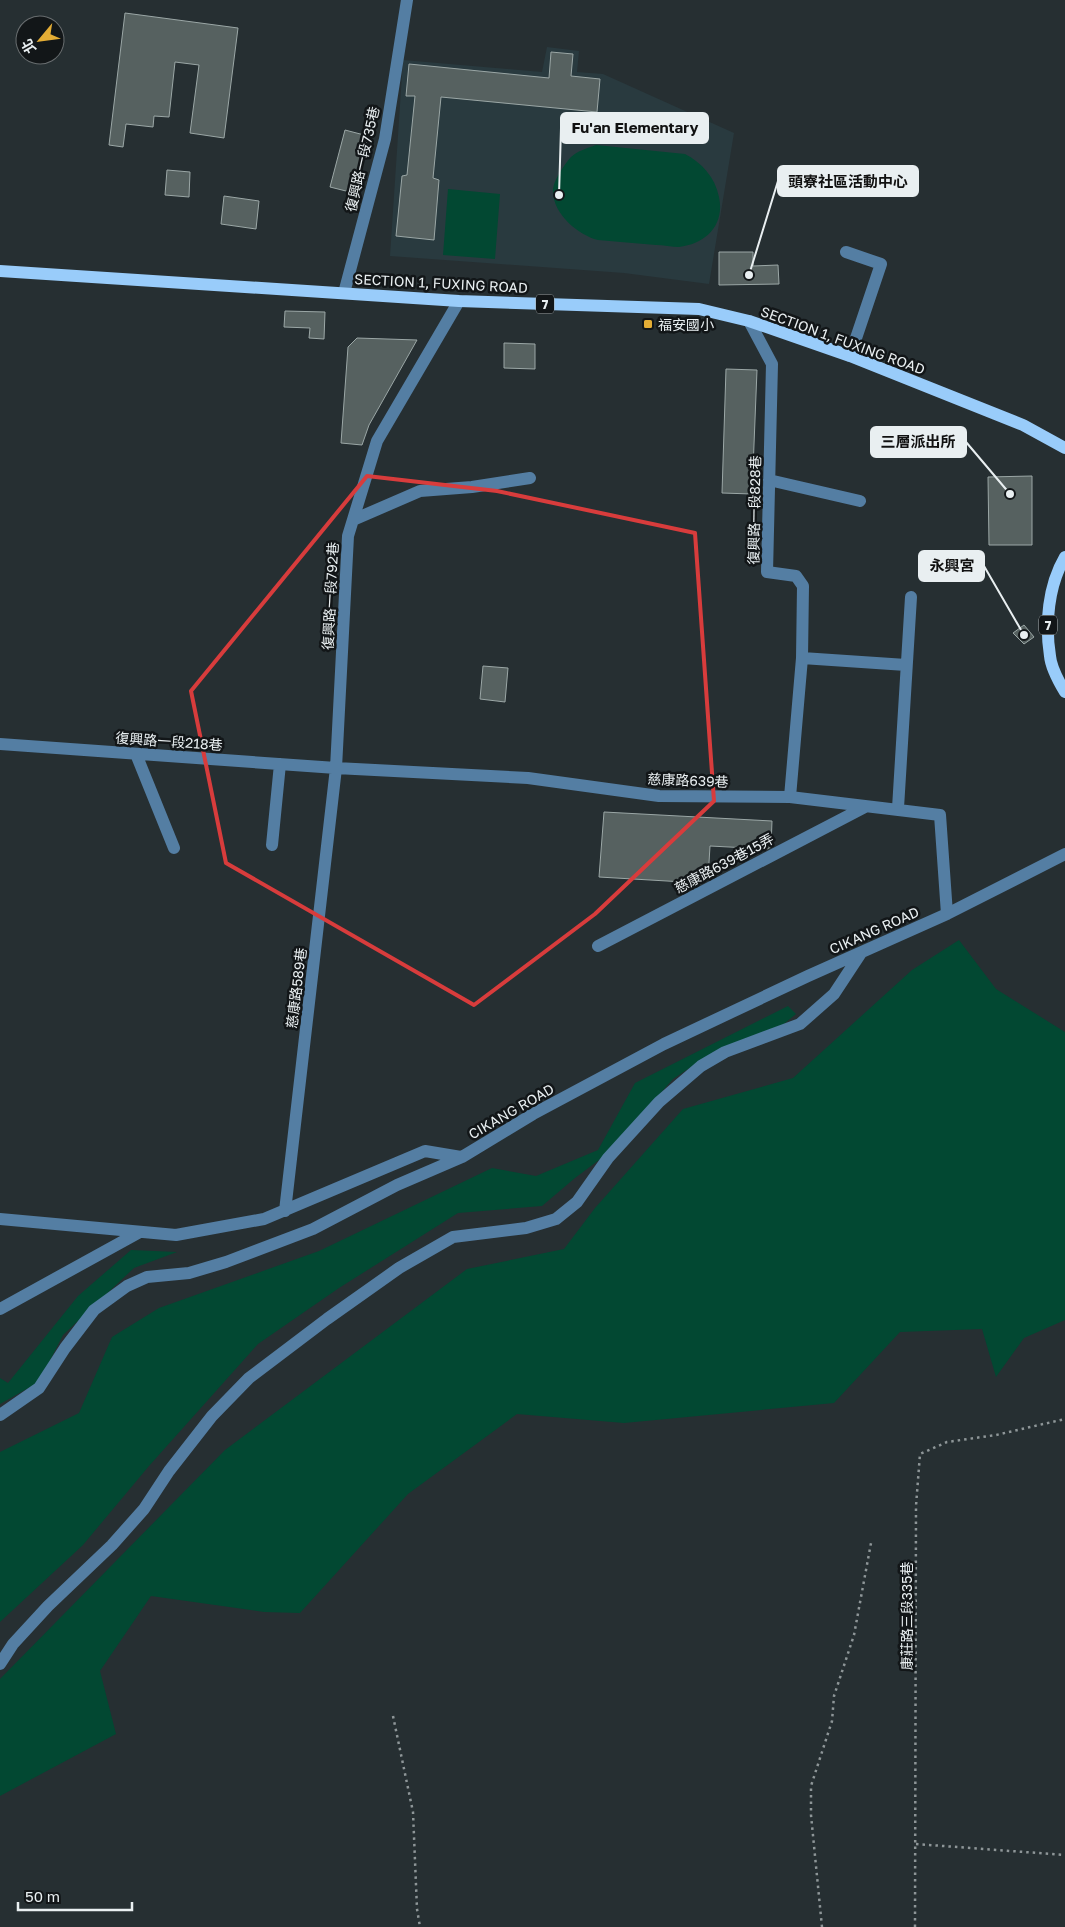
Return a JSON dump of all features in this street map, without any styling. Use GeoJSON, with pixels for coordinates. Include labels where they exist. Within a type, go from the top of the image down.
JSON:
{"type":"FeatureCollection","features":[{"type":"Feature","properties":{"kind":"main road","name":"SECTION 1, FUXING ROAD"},"geometry":{"type":"LineString","coordinates":[[0,271],[459,301],[699,309],[749,321],[850,356],[1023,425],[1065,448]]}},
{"type":"Feature","properties":{"kind":"main road","name":"7"},"geometry":{"type":"LineString","coordinates":[[1065,557],[1049,599],[1048,627],[1050,658],[1065,692]]}},
{"type":"Feature","properties":{"kind":"street","name":"復興路一段735巷"},"geometry":{"type":"LineString","coordinates":[[344,293],[385,139],[407,0]]}},
{"type":"Feature","properties":{"kind":"street"},"geometry":{"type":"LineString","coordinates":[[846,252],[882,264],[850,356]]}},
{"type":"Feature","properties":{"kind":"street","name":"復興路一段792巷"},"geometry":{"type":"LineString","coordinates":[[336,768],[348,536],[376,441],[459,301]]}},
{"type":"Feature","properties":{"kind":"street","name":"復興路一段828巷"},"geometry":{"type":"LineString","coordinates":[[749,321],[772,364],[767,572],[796,576],[803,586],[802,658],[790,797]]}},
{"type":"Feature","properties":{"kind":"street"},"geometry":{"type":"LineString","coordinates":[[353,520],[420,491],[472,487],[530,478]]}},
{"type":"Feature","properties":{"kind":"street"},"geometry":{"type":"LineString","coordinates":[[769,480],[860,501]]}},
{"type":"Feature","properties":{"kind":"street"},"geometry":{"type":"LineString","coordinates":[[898,808],[911,597]]}},
{"type":"Feature","properties":{"kind":"street"},"geometry":{"type":"LineString","coordinates":[[802,658],[906,665]]}},
{"type":"Feature","properties":{"kind":"street","name":"復興路一段218巷"},"geometry":{"type":"LineString","coordinates":[[0,744],[336,768]]}},
{"type":"Feature","properties":{"kind":"street"},"geometry":{"type":"LineString","coordinates":[[136,754],[174,848]]}},
{"type":"Feature","properties":{"kind":"street"},"geometry":{"type":"LineString","coordinates":[[272,845],[280,764]]}},
{"type":"Feature","properties":{"kind":"street","name":"慈康路639巷"},"geometry":{"type":"LineString","coordinates":[[336,768],[528,778],[659,796],[790,797],[864,807],[898,808],[940,815],[947,914]]}},
{"type":"Feature","properties":{"kind":"street","name":"慈康路589巷"},"geometry":{"type":"LineString","coordinates":[[285,1211],[336,768]]}},
{"type":"Feature","properties":{"kind":"street","name":"慈康路639巷15弄"},"geometry":{"type":"LineString","coordinates":[[598,946],[864,807]]}},
{"type":"Feature","properties":{"kind":"street","name":"CIKANG ROAD"},"geometry":{"type":"LineString","coordinates":[[0,1415],[39,1388],[65,1348],[94,1310],[127,1286],[147,1277],[189,1273],[226,1262],[313,1229],[397,1185],[462,1157],[534,1114],[664,1044],[947,914],[1065,854]]}},
{"type":"Feature","properties":{"kind":"street"},"geometry":{"type":"LineString","coordinates":[[0,1664],[13,1644],[42,1612],[112,1545],[144,1510],[169,1471],[201,1430],[249,1378],[399,1268],[453,1236],[526,1228],[556,1219],[577,1202],[608,1158],[659,1102],[701,1066],[725,1052],[800,1024],[834,994],[861,952]]}},
{"type":"Feature","properties":{"kind":"street"},"geometry":{"type":"LineString","coordinates":[[0,1219],[176,1235],[264,1219],[425,1151],[462,1157]]}},
{"type":"Feature","properties":{"kind":"street"},"geometry":{"type":"LineString","coordinates":[[0,1308],[138,1233]]}},
{"type":"Feature","properties":{"kind":"path","name":"康莊路三段335巷"},"geometry":{"type":"LineString","coordinates":[[915,1927],[916,1506],[920,1454],[947,1442],[996,1435],[1065,1418]]}},
{"type":"Feature","properties":{"kind":"path"},"geometry":{"type":"LineString","coordinates":[[822,1927],[811,1815],[811,1786],[832,1721],[834,1696],[854,1635],[871,1543]]}},
{"type":"Feature","properties":{"kind":"path"},"geometry":{"type":"LineString","coordinates":[[394,1716],[413,1812],[417,1909],[420,1927]]}},
{"type":"Feature","properties":{"kind":"path"},"geometry":{"type":"LineString","coordinates":[[916,1844],[1065,1855]]}},
{"type":"Feature","properties":{"kind":"highlighted area"},"geometry":{"type":"Polygon","coordinates":[[[367,476],[497,491],[695,533],[714,801],[595,914],[474,1005],[226,863],[191,691],[367,476]]]}},
{"type":"Feature","properties":{"kind":"shaded area"},"geometry":{"type":"Polygon","coordinates":[[[547,47],[579,51],[577,72],[603,74],[734,133],[709,284],[624,273],[390,256],[403,60],[542,72],[547,47]]]}},
{"type":"Feature","properties":{"kind":"green space"},"geometry":{"type":"Polygon","coordinates":[[[596,145],[685,154],[707,171],[714,183],[720,207],[716,224],[705,237],[697,242],[679,247],[598,240],[575,228],[557,208],[553,187],[559,173],[573,155],[596,145]]]}},
{"type":"Feature","properties":{"kind":"green space"},"geometry":{"type":"Polygon","coordinates":[[[448,189],[500,194],[495,259],[443,255],[448,189]]]}},
{"type":"Feature","properties":{"kind":"green space"},"geometry":{"type":"Polygon","coordinates":[[[959,940],[996,989],[1065,1032],[1065,1320],[1024,1338],[996,1377],[982,1329],[900,1332],[834,1403],[624,1423],[517,1414],[408,1494],[300,1613],[264,1612],[151,1596],[100,1671],[116,1734],[0,1796],[0,1679],[225,1450],[467,1269],[564,1249],[595,1208],[683,1109],[793,1078],[912,970],[959,940]]]}},
{"type":"Feature","properties":{"kind":"green space"},"geometry":{"type":"Polygon","coordinates":[[[788,1006],[796,1014],[779,1028],[715,1051],[673,1079],[607,1154],[542,1206],[458,1213],[339,1288],[258,1344],[149,1466],[83,1545],[0,1622],[0,1452],[79,1413],[112,1337],[159,1308],[319,1251],[492,1168],[536,1176],[598,1150],[635,1083],[788,1006]]]}},
{"type":"Feature","properties":{"kind":"green space"},"geometry":{"type":"Polygon","coordinates":[[[131,1250],[177,1252],[134,1268],[63,1335],[39,1382],[0,1404],[0,1378],[8,1383],[78,1296],[131,1250]]]}},
{"type":"Feature","properties":{"kind":"building"},"geometry":{"type":"Polygon","coordinates":[[[125,13],[238,28],[224,138],[190,133],[199,65],[175,62],[169,117],[154,116],[153,127],[126,124],[123,147],[109,145],[125,13]]]}},
{"type":"Feature","properties":{"kind":"building"},"geometry":{"type":"Polygon","coordinates":[[[551,52],[573,54],[571,76],[600,79],[597,112],[441,97],[433,178],[439,180],[434,240],[396,236],[402,176],[407,175],[415,96],[406,96],[409,64],[549,78],[551,52]]]}},
{"type":"Feature","properties":{"kind":"building"},"geometry":{"type":"Polygon","coordinates":[[[345,130],[368,136],[354,193],[330,187],[345,130]]]}},
{"type":"Feature","properties":{"kind":"building"},"geometry":{"type":"Polygon","coordinates":[[[167,170],[190,172],[189,197],[165,195],[167,170]]]}},
{"type":"Feature","properties":{"kind":"building"},"geometry":{"type":"Polygon","coordinates":[[[224,196],[259,201],[256,229],[221,224],[224,196]]]}},
{"type":"Feature","properties":{"kind":"building"},"geometry":{"type":"Polygon","coordinates":[[[719,252],[753,252],[753,266],[778,265],[779,284],[719,285],[719,252]]]}},
{"type":"Feature","properties":{"kind":"building"},"geometry":{"type":"Polygon","coordinates":[[[285,311],[325,312],[324,339],[309,338],[310,328],[284,327],[285,311]]]}},
{"type":"Feature","properties":{"kind":"building"},"geometry":{"type":"Polygon","coordinates":[[[357,338],[417,340],[369,425],[362,445],[341,443],[348,347],[357,338]]]}},
{"type":"Feature","properties":{"kind":"building"},"geometry":{"type":"Polygon","coordinates":[[[504,343],[535,344],[535,369],[504,368],[504,343]]]}},
{"type":"Feature","properties":{"kind":"building"},"geometry":{"type":"Polygon","coordinates":[[[726,369],[757,370],[752,494],[722,493],[726,369]]]}},
{"type":"Feature","properties":{"kind":"building"},"geometry":{"type":"Polygon","coordinates":[[[1032,476],[1032,545],[989,545],[988,477],[1032,476]]]}},
{"type":"Feature","properties":{"kind":"building"},"geometry":{"type":"Polygon","coordinates":[[[1024,625],[1034,637],[1024,644],[1013,633],[1024,625]]]}},
{"type":"Feature","properties":{"kind":"building"},"geometry":{"type":"Polygon","coordinates":[[[483,666],[508,668],[505,702],[480,699],[483,666]]]}},
{"type":"Feature","properties":{"kind":"building"},"geometry":{"type":"Polygon","coordinates":[[[604,812],[772,821],[771,847],[767,849],[710,846],[708,879],[701,883],[599,877],[604,812]]]}},
{"type":"Feature","properties":{"kind":"place","name":"Fu'an Elementary"},"geometry":{"type":"Point","coordinates":[559,195]}},
{"type":"Feature","properties":{"kind":"place","name":"頭寮社區活動中心"},"geometry":{"type":"Point","coordinates":[749,275]}},
{"type":"Feature","properties":{"kind":"place","name":"福安國小"},"geometry":{"type":"Point","coordinates":[648,324]}},
{"type":"Feature","properties":{"kind":"place","name":"三層派出所"},"geometry":{"type":"Point","coordinates":[1010,494]}},
{"type":"Feature","properties":{"kind":"place","name":"永興宮"},"geometry":{"type":"Point","coordinates":[1024,635]}}]}
